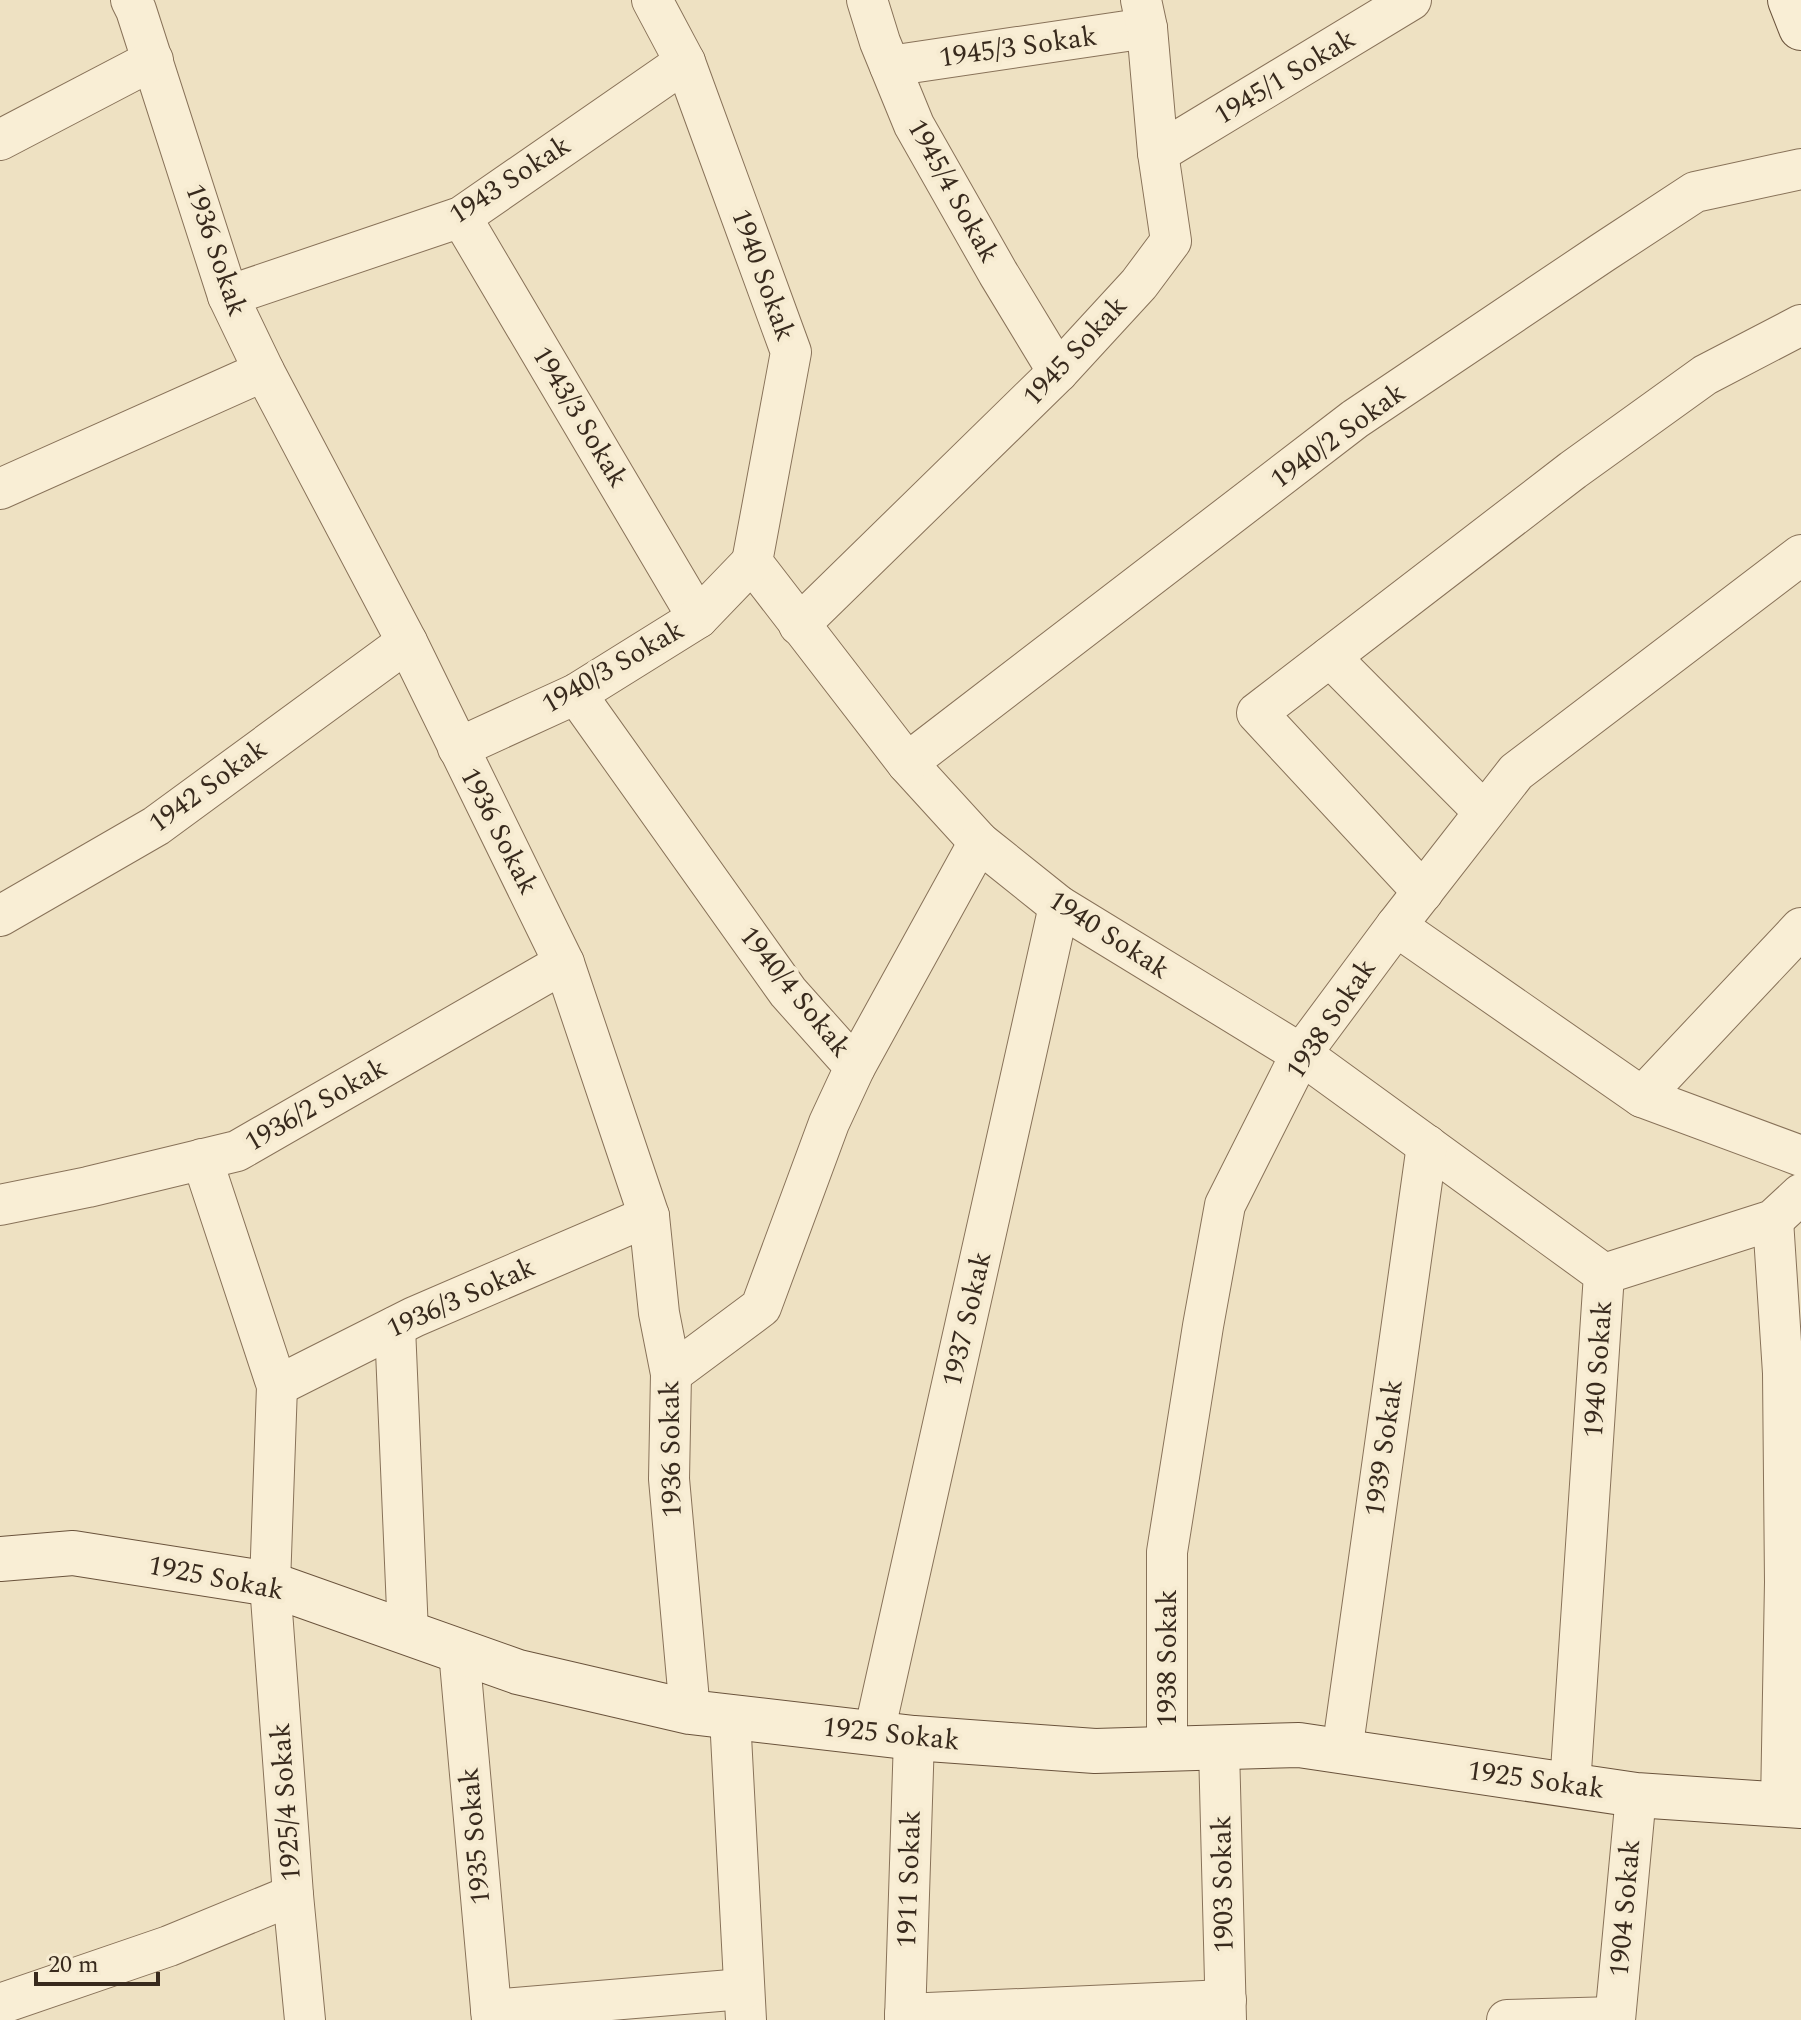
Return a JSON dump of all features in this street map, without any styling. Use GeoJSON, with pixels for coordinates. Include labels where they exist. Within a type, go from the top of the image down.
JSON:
{"type":"FeatureCollection","features":[{"type":"Feature","properties":{"kind":"street","name":"1940 Sokak"},"geometry":{"type":"LineString","coordinates":[[652,0],[685,62],[791,352],[752,562],[799,625],[907,763],[979,842],[1059,906],[1301,1054],[1604,1274],[1570,1786]]}},
{"type":"Feature","properties":{"kind":"street","name":"1945/4 Sokak"},"geometry":{"type":"LineString","coordinates":[[867,0],[880,42],[914,125],[1058,372]]}},
{"type":"Feature","properties":{"kind":"street","name":"1945/1 Sokak"},"geometry":{"type":"LineString","coordinates":[[1158,153],[1411,0]]}},
{"type":"Feature","properties":{"kind":"street"},"geometry":{"type":"LineString","coordinates":[[1790,0],[1801,28]]}},
{"type":"Feature","properties":{"kind":"street","name":"1936 Sokak"},"geometry":{"type":"LineString","coordinates":[[140,3],[153,60],[228,296],[264,371],[407,642],[564,963],[649,1216],[659,1313],[671,1374],[669,1479],[710,1714],[744,2004]]}},
{"type":"Feature","properties":{"kind":"street","name":"1945/3 Sokak"},"geometry":{"type":"LineString","coordinates":[[890,66],[1144,14]]}},
{"type":"Feature","properties":{"kind":"street","name":"1945 Sokak"},"geometry":{"type":"LineString","coordinates":[[799,625],[1058,372],[1139,284],[1171,241],[1158,153],[1144,14]]}},
{"type":"Feature","properties":{"kind":"street"},"geometry":{"type":"LineString","coordinates":[[0,140],[153,60]]}},
{"type":"Feature","properties":{"kind":"street","name":"1943 Sokak"},"geometry":{"type":"LineString","coordinates":[[228,296],[461,217],[685,62]]}},
{"type":"Feature","properties":{"kind":"street","name":"1940/2 Sokak"},"geometry":{"type":"LineString","coordinates":[[907,763],[1355,419],[1602,253],[1695,192],[1801,169]]}},
{"type":"Feature","properties":{"kind":"street","name":"1943/3 Sokak"},"geometry":{"type":"LineString","coordinates":[[461,217],[698,618]]}},
{"type":"Feature","properties":{"kind":"street"},"geometry":{"type":"LineString","coordinates":[[1423,892],[1257,713],[1573,470],[1705,375],[1801,325]]}},
{"type":"Feature","properties":{"kind":"street"},"geometry":{"type":"LineString","coordinates":[[0,489],[264,371]]}},
{"type":"Feature","properties":{"kind":"street","name":"1938 Sokak"},"geometry":{"type":"LineString","coordinates":[[1167,1749],[1167,1552],[1225,1205],[1301,1054],[1516,772],[1801,555]]}},
{"type":"Feature","properties":{"kind":"street","name":"1940/3 Sokak"},"geometry":{"type":"LineString","coordinates":[[458,748],[576,694],[698,618],[752,562]]}},
{"type":"Feature","properties":{"kind":"street","name":"1942 Sokak"},"geometry":{"type":"LineString","coordinates":[[0,916],[156,826],[407,642]]}},
{"type":"Feature","properties":{"kind":"street"},"geometry":{"type":"LineString","coordinates":[[1330,657],[1484,812]]}},
{"type":"Feature","properties":{"kind":"street","name":"1940/4 Sokak"},"geometry":{"type":"LineString","coordinates":[[576,694],[788,992],[855,1067],[829,1123],[761,1307],[671,1374]]}},
{"type":"Feature","properties":{"kind":"street"},"geometry":{"type":"LineString","coordinates":[[855,1067],[979,842]]}},
{"type":"Feature","properties":{"kind":"street","name":"1937 Sokak"},"geometry":{"type":"LineString","coordinates":[[894,1735],[1059,906]]}},
{"type":"Feature","properties":{"kind":"street"},"geometry":{"type":"LineString","coordinates":[[1396,926],[1642,1097],[1801,1156]]}},
{"type":"Feature","properties":{"kind":"street"},"geometry":{"type":"LineString","coordinates":[[1642,1097],[1801,928]]}},
{"type":"Feature","properties":{"kind":"street","name":"1936/2 Sokak"},"geometry":{"type":"LineString","coordinates":[[0,1205],[237,1151],[564,963]]}},
{"type":"Feature","properties":{"kind":"street","name":"1939 Sokak"},"geometry":{"type":"LineString","coordinates":[[1342,1752],[1427,1145]]}},
{"type":"Feature","properties":{"kind":"street"},"geometry":{"type":"LineString","coordinates":[[202,1159],[277,1386]]}},
{"type":"Feature","properties":{"kind":"street"},"geometry":{"type":"LineString","coordinates":[[1604,1274],[1787,1207],[1783,1373],[1791,1806]]}},
{"type":"Feature","properties":{"kind":"street","name":"1936/3 Sokak"},"geometry":{"type":"LineString","coordinates":[[277,1386],[395,1327],[649,1216]]}},
{"type":"Feature","properties":{"kind":"street"},"geometry":{"type":"LineString","coordinates":[[395,1327],[408,1633]]}},
{"type":"Feature","properties":{"kind":"street","name":"1925/4 Sokak"},"geometry":{"type":"LineString","coordinates":[[277,1386],[270,1584],[305,2020]]}},
{"type":"Feature","properties":{"kind":"street","name":"1925 Sokak"},"geometry":{"type":"LineString","coordinates":[[0,1559],[73,1553],[270,1584],[518,1672],[710,1714],[894,1735],[1095,1751],[1299,1745],[1636,1795],[1791,1806]]}},
{"type":"Feature","properties":{"kind":"street","name":"1935 Sokak"},"geometry":{"type":"LineString","coordinates":[[459,1651],[491,2015]]}},
{"type":"Feature","properties":{"kind":"street","name":"1911 Sokak"},"geometry":{"type":"LineString","coordinates":[[894,1735],[905,2017]]}},
{"type":"Feature","properties":{"kind":"street","name":"1903 Sokak"},"geometry":{"type":"LineString","coordinates":[[1219,1748],[1226,2010]]}},
{"type":"Feature","properties":{"kind":"street","name":"1904 Sokak"},"geometry":{"type":"LineString","coordinates":[[1615,2019],[1636,1795]]}},
{"type":"Feature","properties":{"kind":"street"},"geometry":{"type":"LineString","coordinates":[[0,2004],[169,1946],[293,1895]]}},
{"type":"Feature","properties":{"kind":"street"},"geometry":{"type":"LineString","coordinates":[[491,2015],[744,2004]]}},
{"type":"Feature","properties":{"kind":"street"},"geometry":{"type":"LineString","coordinates":[[905,2017],[1226,2010]]}},
{"type":"Feature","properties":{"kind":"street"},"geometry":{"type":"LineString","coordinates":[[1507,2020],[1615,2019]]}}]}
